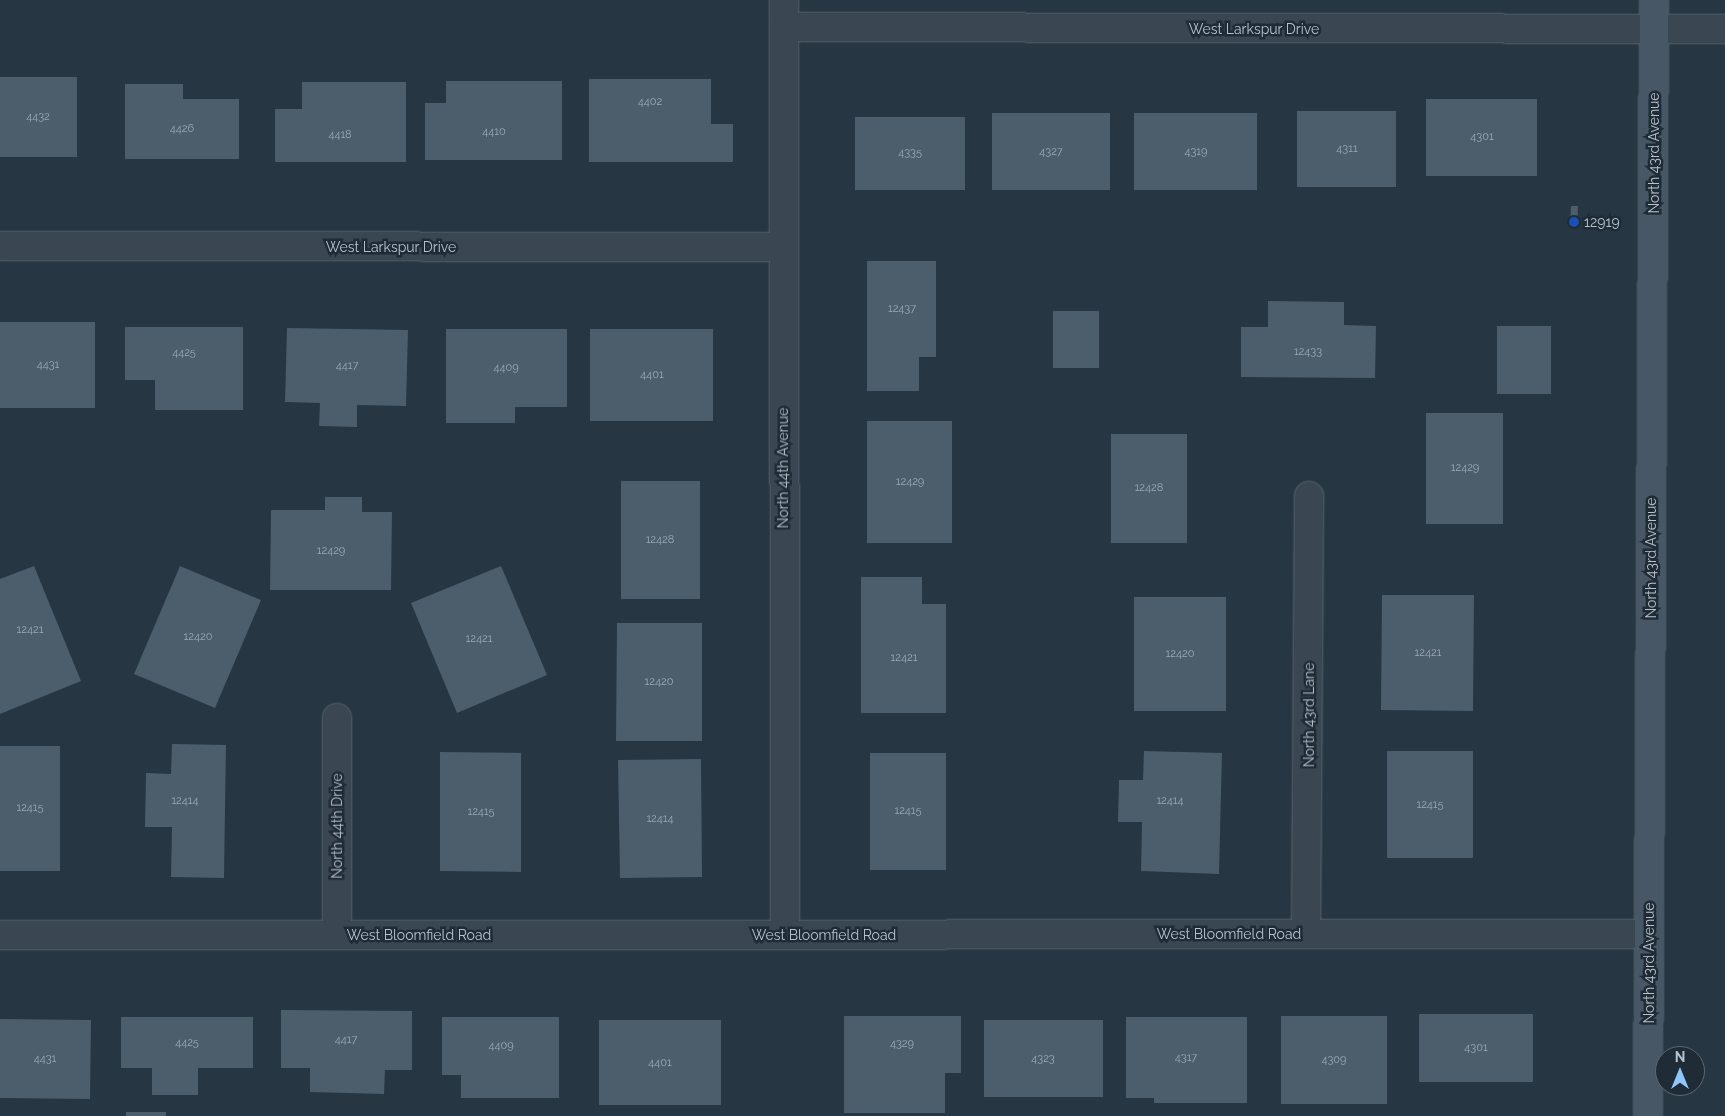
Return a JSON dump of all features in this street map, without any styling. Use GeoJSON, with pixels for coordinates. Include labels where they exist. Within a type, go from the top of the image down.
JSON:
{"type":"FeatureCollection","features":[{"type":"Feature","properties":{"kind":"main road","name":"North 43rd Avenue"},"geometry":{"type":"LineString","coordinates":[[1648,1116],[1654,0]]}},
{"type":"Feature","properties":{"kind":"street","name":"North 44th Avenue"},"geometry":{"type":"LineString","coordinates":[[784,0],[782,247],[785,935]]}},
{"type":"Feature","properties":{"kind":"street","name":"West Larkspur Drive"},"geometry":{"type":"LineString","coordinates":[[784,27],[1725,29]]}},
{"type":"Feature","properties":{"kind":"street","name":"West Larkspur Drive"},"geometry":{"type":"LineString","coordinates":[[0,246],[782,247]]}},
{"type":"Feature","properties":{"kind":"street","name":"North 43rd Lane"},"geometry":{"type":"LineString","coordinates":[[1306,934],[1309,496]]}},
{"type":"Feature","properties":{"kind":"street","name":"North 44th Drive"},"geometry":{"type":"LineString","coordinates":[[337,718],[337,934]]}},
{"type":"Feature","properties":{"kind":"street","name":"West Bloomfield Road"},"geometry":{"type":"LineString","coordinates":[[0,935],[1648,934]]}},
{"type":"Feature","properties":{"kind":"building"},"geometry":{"type":"Polygon","coordinates":[[[0,77],[77,77],[77,157],[0,157],[0,77]]]}},
{"type":"Feature","properties":{"kind":"building"},"geometry":{"type":"Polygon","coordinates":[[[589,79],[711,79],[711,124],[733,124],[733,162],[589,162],[589,79]]]}},
{"type":"Feature","properties":{"kind":"building"},"geometry":{"type":"Polygon","coordinates":[[[446,81],[562,81],[562,160],[425,160],[425,103],[446,103],[446,81]]]}},
{"type":"Feature","properties":{"kind":"building"},"geometry":{"type":"Polygon","coordinates":[[[302,82],[406,82],[406,162],[275,162],[275,109],[302,109],[302,82]]]}},
{"type":"Feature","properties":{"kind":"building"},"geometry":{"type":"Polygon","coordinates":[[[125,84],[183,84],[183,99],[239,99],[239,159],[125,159],[125,84]]]}},
{"type":"Feature","properties":{"kind":"building"},"geometry":{"type":"Polygon","coordinates":[[[1426,99],[1537,99],[1537,176],[1426,176],[1426,99]]]}},
{"type":"Feature","properties":{"kind":"building"},"geometry":{"type":"Polygon","coordinates":[[[1297,111],[1396,111],[1396,187],[1297,187],[1297,111]]]}},
{"type":"Feature","properties":{"kind":"building"},"geometry":{"type":"Polygon","coordinates":[[[992,113],[1110,113],[1110,190],[992,190],[992,113]]]}},
{"type":"Feature","properties":{"kind":"building"},"geometry":{"type":"Polygon","coordinates":[[[1134,113],[1257,113],[1257,190],[1134,190],[1134,113]]]}},
{"type":"Feature","properties":{"kind":"building"},"geometry":{"type":"Polygon","coordinates":[[[855,117],[965,117],[965,190],[855,190],[855,117]]]}},
{"type":"Feature","properties":{"kind":"building"},"geometry":{"type":"Polygon","coordinates":[[[1571,206],[1578,206],[1577,227],[1570,227],[1571,206]]]}},
{"type":"Feature","properties":{"kind":"building"},"geometry":{"type":"Polygon","coordinates":[[[867,261],[936,261],[936,357],[919,357],[919,391],[867,391],[867,261]]]}},
{"type":"Feature","properties":{"kind":"building"},"geometry":{"type":"Polygon","coordinates":[[[1268,301],[1344,302],[1344,325],[1376,326],[1375,378],[1241,377],[1241,327],[1268,327],[1268,301]]]}},
{"type":"Feature","properties":{"kind":"building"},"geometry":{"type":"Polygon","coordinates":[[[1053,311],[1099,311],[1099,368],[1053,368],[1053,311]]]}},
{"type":"Feature","properties":{"kind":"building"},"geometry":{"type":"Polygon","coordinates":[[[0,322],[95,322],[95,408],[0,408],[0,322]]]}},
{"type":"Feature","properties":{"kind":"building"},"geometry":{"type":"Polygon","coordinates":[[[1497,326],[1551,326],[1551,394],[1497,394],[1497,326]]]}},
{"type":"Feature","properties":{"kind":"building"},"geometry":{"type":"Polygon","coordinates":[[[125,327],[243,327],[243,410],[155,410],[155,380],[125,380],[125,327]]]}},
{"type":"Feature","properties":{"kind":"building"},"geometry":{"type":"Polygon","coordinates":[[[287,328],[408,330],[406,406],[357,405],[357,427],[319,426],[320,403],[285,402],[287,328]]]}},
{"type":"Feature","properties":{"kind":"building"},"geometry":{"type":"Polygon","coordinates":[[[446,329],[567,329],[567,407],[515,407],[515,423],[446,423],[446,329]]]}},
{"type":"Feature","properties":{"kind":"building"},"geometry":{"type":"Polygon","coordinates":[[[590,329],[713,329],[713,421],[590,421],[590,329]]]}},
{"type":"Feature","properties":{"kind":"building"},"geometry":{"type":"Polygon","coordinates":[[[1426,413],[1503,413],[1503,524],[1426,524],[1426,413]]]}},
{"type":"Feature","properties":{"kind":"building"},"geometry":{"type":"Polygon","coordinates":[[[867,421],[952,421],[952,543],[867,543],[867,421]]]}},
{"type":"Feature","properties":{"kind":"building"},"geometry":{"type":"Polygon","coordinates":[[[1111,434],[1187,434],[1187,543],[1111,543],[1111,434]]]}},
{"type":"Feature","properties":{"kind":"building"},"geometry":{"type":"Polygon","coordinates":[[[621,481],[700,481],[700,599],[621,599],[621,481]]]}},
{"type":"Feature","properties":{"kind":"building"},"geometry":{"type":"Polygon","coordinates":[[[325,497],[362,497],[362,512],[392,512],[391,590],[270,590],[271,510],[325,510],[325,497]]]}},
{"type":"Feature","properties":{"kind":"building"},"geometry":{"type":"Polygon","coordinates":[[[34,566],[81,681],[0,714],[0,579],[34,566]]]}},
{"type":"Feature","properties":{"kind":"building"},"geometry":{"type":"Polygon","coordinates":[[[180,566],[261,600],[215,708],[134,674],[180,566]]]}},
{"type":"Feature","properties":{"kind":"building"},"geometry":{"type":"Polygon","coordinates":[[[501,566],[547,675],[457,713],[411,603],[501,566]]]}},
{"type":"Feature","properties":{"kind":"building"},"geometry":{"type":"Polygon","coordinates":[[[861,577],[922,577],[922,604],[946,604],[946,713],[861,713],[861,577]]]}},
{"type":"Feature","properties":{"kind":"building"},"geometry":{"type":"Polygon","coordinates":[[[1382,595],[1474,595],[1473,711],[1381,710],[1382,595]]]}},
{"type":"Feature","properties":{"kind":"building"},"geometry":{"type":"Polygon","coordinates":[[[1134,597],[1226,597],[1226,711],[1134,711],[1134,597]]]}},
{"type":"Feature","properties":{"kind":"building"},"geometry":{"type":"Polygon","coordinates":[[[617,623],[702,623],[702,741],[616,741],[617,623]]]}},
{"type":"Feature","properties":{"kind":"building"},"geometry":{"type":"Polygon","coordinates":[[[172,744],[226,745],[224,878],[171,877],[172,827],[145,827],[146,773],[171,774],[172,744]]]}},
{"type":"Feature","properties":{"kind":"building"},"geometry":{"type":"Polygon","coordinates":[[[0,746],[60,746],[60,871],[0,871],[0,746]]]}},
{"type":"Feature","properties":{"kind":"building"},"geometry":{"type":"Polygon","coordinates":[[[1144,751],[1222,753],[1219,874],[1141,871],[1142,822],[1118,822],[1119,780],[1143,780],[1144,751]]]}},
{"type":"Feature","properties":{"kind":"building"},"geometry":{"type":"Polygon","coordinates":[[[1387,751],[1473,751],[1473,858],[1387,858],[1387,751]]]}},
{"type":"Feature","properties":{"kind":"building"},"geometry":{"type":"Polygon","coordinates":[[[440,752],[521,753],[521,872],[440,871],[440,752]]]}},
{"type":"Feature","properties":{"kind":"building"},"geometry":{"type":"Polygon","coordinates":[[[870,753],[946,753],[946,870],[870,870],[870,753]]]}},
{"type":"Feature","properties":{"kind":"building"},"geometry":{"type":"Polygon","coordinates":[[[701,759],[702,877],[620,878],[618,760],[701,759]]]}},
{"type":"Feature","properties":{"kind":"building"},"geometry":{"type":"Polygon","coordinates":[[[281,1010],[412,1011],[412,1070],[385,1070],[384,1094],[310,1092],[310,1068],[281,1068],[281,1010]]]}},
{"type":"Feature","properties":{"kind":"building"},"geometry":{"type":"Polygon","coordinates":[[[1419,1014],[1533,1014],[1533,1082],[1419,1082],[1419,1014]]]}},
{"type":"Feature","properties":{"kind":"building"},"geometry":{"type":"Polygon","coordinates":[[[844,1016],[961,1016],[961,1073],[945,1073],[945,1113],[844,1113],[844,1016]]]}},
{"type":"Feature","properties":{"kind":"building"},"geometry":{"type":"Polygon","coordinates":[[[1281,1016],[1387,1016],[1387,1104],[1281,1104],[1281,1016]]]}},
{"type":"Feature","properties":{"kind":"building"},"geometry":{"type":"Polygon","coordinates":[[[121,1017],[253,1017],[253,1068],[198,1068],[198,1095],[152,1095],[152,1068],[121,1068],[121,1017]]]}},
{"type":"Feature","properties":{"kind":"building"},"geometry":{"type":"Polygon","coordinates":[[[442,1017],[559,1017],[559,1098],[461,1098],[461,1075],[442,1075],[442,1017]]]}},
{"type":"Feature","properties":{"kind":"building"},"geometry":{"type":"Polygon","coordinates":[[[1126,1017],[1247,1017],[1247,1103],[1154,1103],[1154,1098],[1126,1098],[1126,1017]]]}},
{"type":"Feature","properties":{"kind":"building"},"geometry":{"type":"Polygon","coordinates":[[[0,1019],[91,1020],[90,1099],[0,1098],[0,1019]]]}},
{"type":"Feature","properties":{"kind":"building"},"geometry":{"type":"Polygon","coordinates":[[[599,1020],[721,1020],[721,1105],[599,1105],[599,1020]]]}},
{"type":"Feature","properties":{"kind":"building"},"geometry":{"type":"Polygon","coordinates":[[[984,1020],[1103,1020],[1103,1097],[984,1097],[984,1020]]]}},
{"type":"Feature","properties":{"kind":"building"},"geometry":{"type":"Polygon","coordinates":[[[126,1112],[166,1112],[166,1116],[126,1116],[126,1112]]]}},
{"type":"Feature","properties":{"kind":"place","name":"12919"},"geometry":{"type":"Point","coordinates":[1574,222]}}]}
